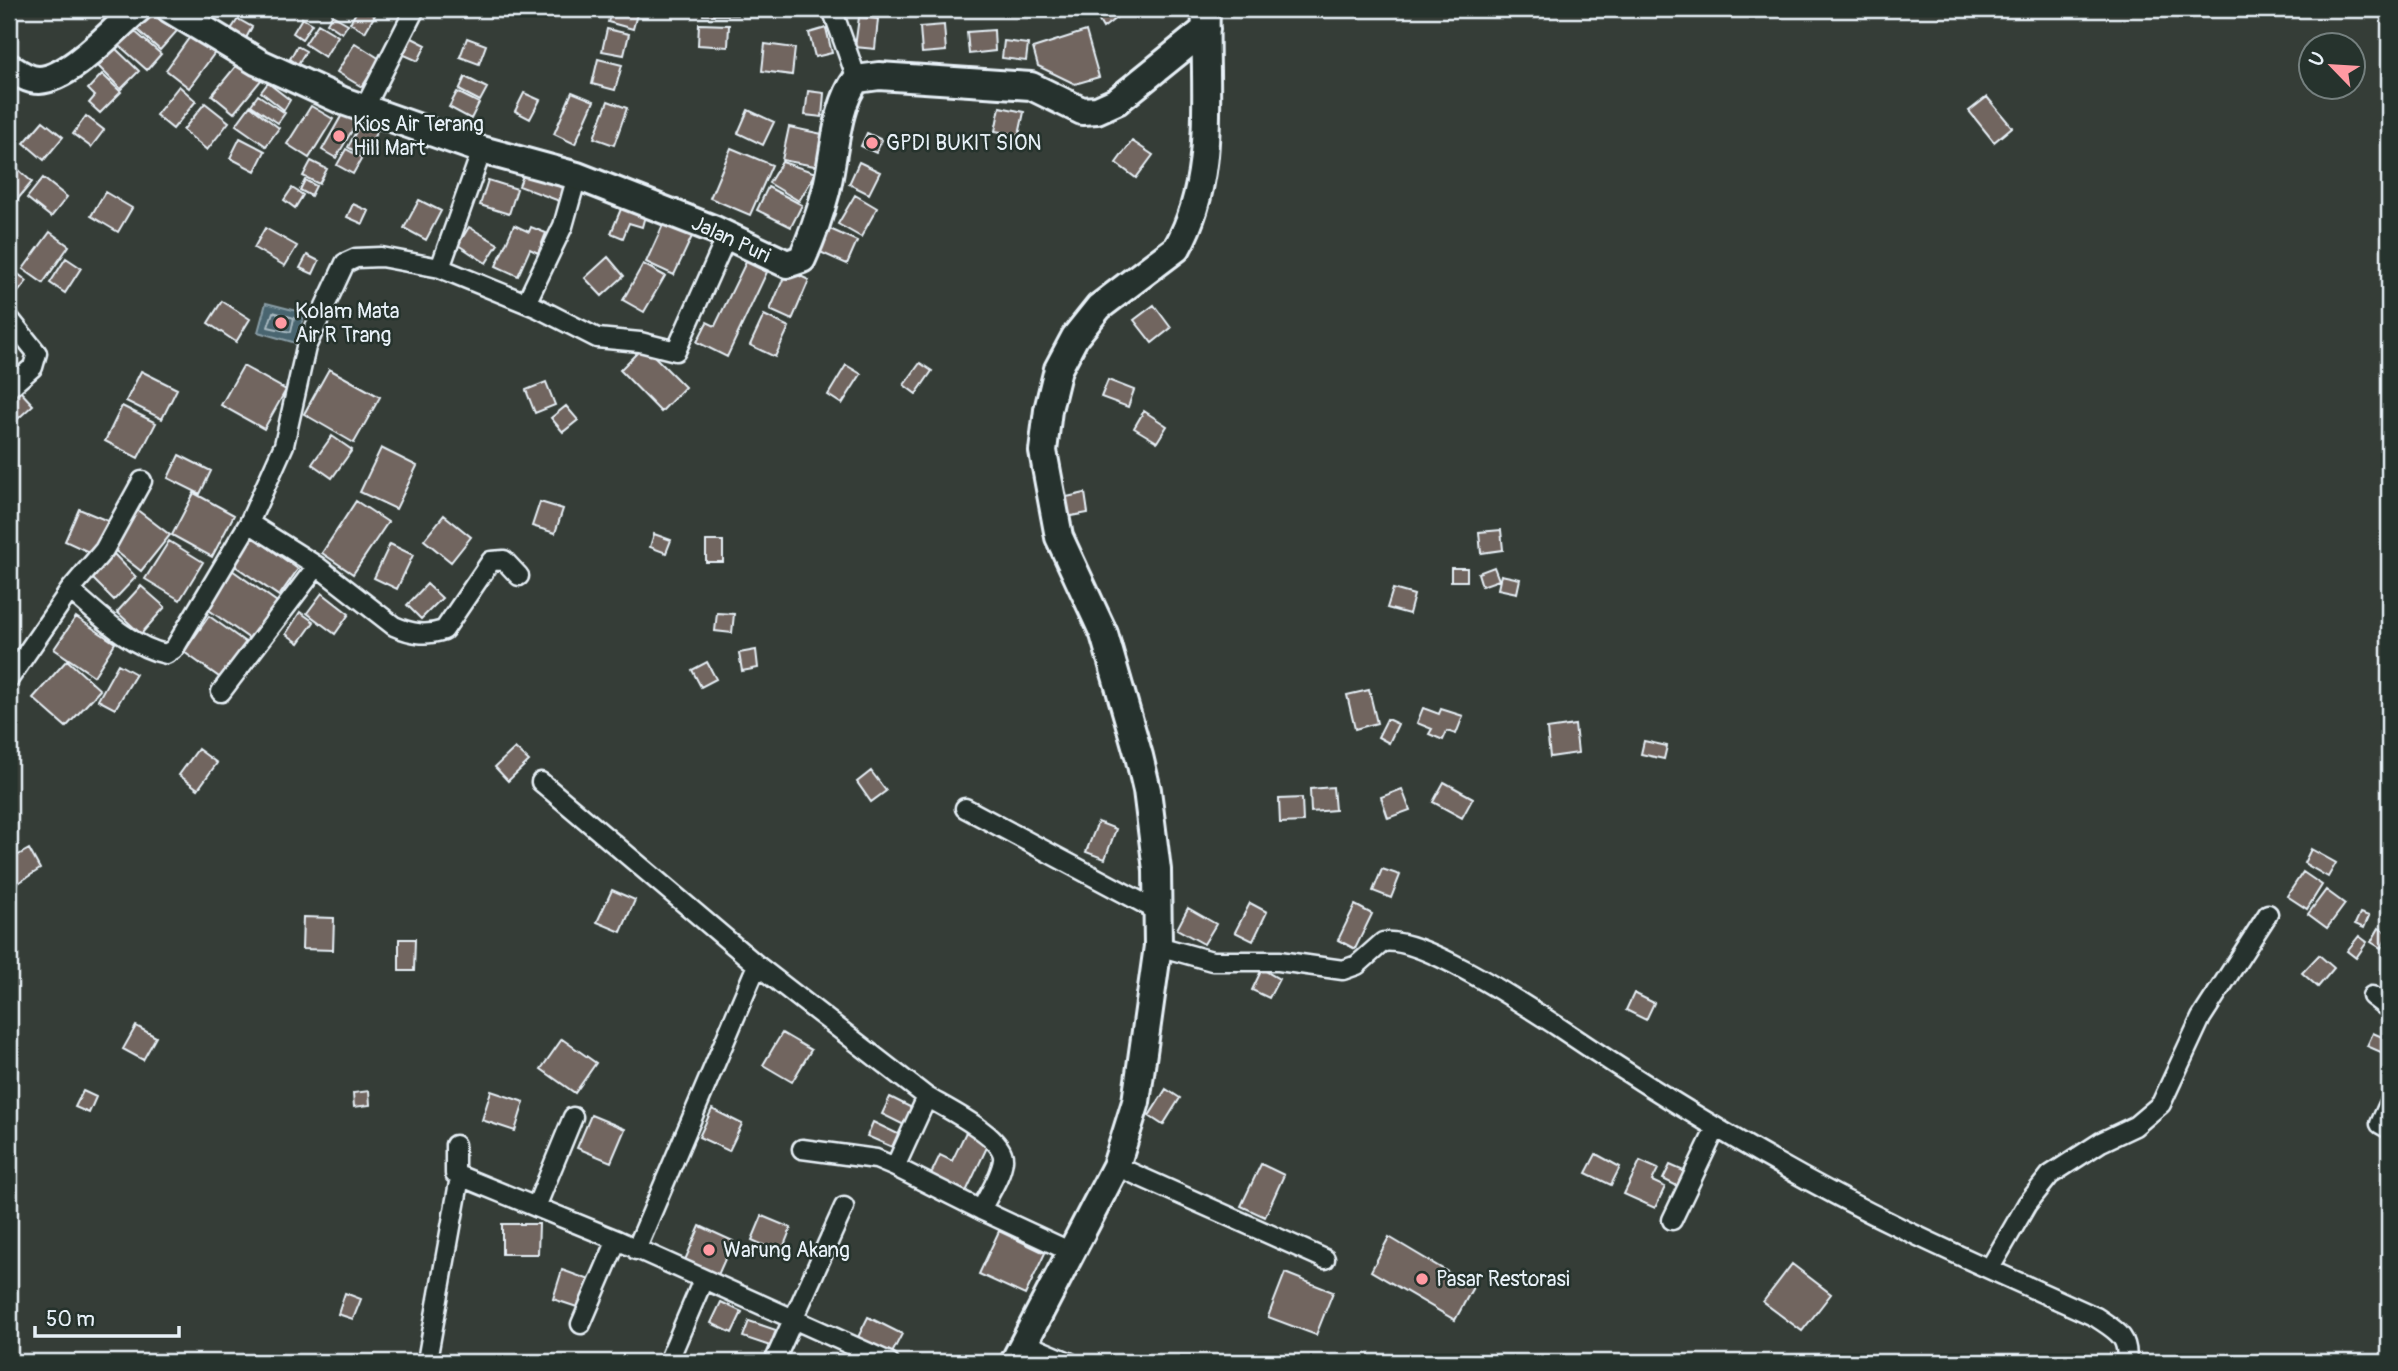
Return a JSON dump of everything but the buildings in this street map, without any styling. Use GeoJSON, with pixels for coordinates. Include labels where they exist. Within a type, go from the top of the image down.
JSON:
{"type":"FeatureCollection","features":[{"type":"Feature","properties":{"kind":"street"},"geometry":{"type":"LineString","coordinates":[[9,67],[37,80],[54,77],[82,58],[138,9]]}},
{"type":"Feature","properties":{"kind":"street","name":"Jalan Puri"},"geometry":{"type":"LineString","coordinates":[[170,9],[258,62],[364,109],[482,150],[577,176],[727,236],[775,261],[787,264],[802,259],[826,192],[844,106],[857,79]]}},
{"type":"Feature","properties":{"kind":"street"},"geometry":{"type":"LineString","coordinates":[[364,109],[415,9]]}},
{"type":"Feature","properties":{"kind":"street"},"geometry":{"type":"LineString","coordinates":[[832,9],[857,79],[879,76],[975,85],[1031,86],[1082,111],[1097,110],[1118,101],[1206,19]]}},
{"type":"Feature","properties":{"kind":"street"},"geometry":{"type":"LineString","coordinates":[[1069,1362],[1019,1353],[1069,1251],[1116,1166],[1136,1102],[1158,946],[1157,870],[1147,790],[1139,756],[1104,634],[1059,537],[1043,451],[1048,410],[1058,369],[1075,337],[1099,307],[1177,248],[1185,234],[1203,161],[1208,121],[1206,19]]}},
{"type":"Feature","properties":{"kind":"street"},"geometry":{"type":"LineString","coordinates":[[440,268],[482,150]]}},
{"type":"Feature","properties":{"kind":"street"},"geometry":{"type":"LineString","coordinates":[[526,303],[563,226],[577,176]]}},
{"type":"Feature","properties":{"kind":"street"},"geometry":{"type":"LineString","coordinates":[[70,590],[105,619],[152,651],[166,653],[174,649],[191,625],[248,523],[284,445],[306,347],[345,263],[356,258],[381,257],[440,268],[526,303],[597,338],[640,342],[676,352],[727,236]]}},
{"type":"Feature","properties":{"kind":"street"},"geometry":{"type":"LineString","coordinates":[[9,318],[37,353],[33,367],[9,388]]}},
{"type":"Feature","properties":{"kind":"street"},"geometry":{"type":"LineString","coordinates":[[9,679],[70,590],[104,550],[142,481]]}},
{"type":"Feature","properties":{"kind":"street"},"geometry":{"type":"LineString","coordinates":[[248,523],[317,566],[394,626],[424,635],[444,630],[491,561],[504,560],[519,576]]}},
{"type":"Feature","properties":{"kind":"street"},"geometry":{"type":"LineString","coordinates":[[221,692],[317,566]]}},
{"type":"Feature","properties":{"kind":"street"},"geometry":{"type":"LineString","coordinates":[[541,782],[757,965],[927,1097],[988,1134],[1001,1147],[1003,1160],[981,1210]]}},
{"type":"Feature","properties":{"kind":"street"},"geometry":{"type":"LineString","coordinates":[[965,807],[1158,911]]}},
{"type":"Feature","properties":{"kind":"street"},"geometry":{"type":"LineString","coordinates":[[1990,1269],[2027,1204],[2050,1175],[2101,1142],[2135,1126],[2161,1104],[2201,1018],[2268,914]]}},
{"type":"Feature","properties":{"kind":"street"},"geometry":{"type":"LineString","coordinates":[[1158,946],[1212,961],[1279,961],[1343,970],[1357,965],[1378,943],[1389,941],[1406,944],[1514,998],[1716,1128],[1903,1229],[2096,1317],[2123,1334],[2128,1349],[2126,1362]]}},
{"type":"Feature","properties":{"kind":"street"},"geometry":{"type":"LineString","coordinates":[[636,1250],[757,965]]}},
{"type":"Feature","properties":{"kind":"street"},"geometry":{"type":"LineString","coordinates":[[2372,996],[2389,1009]]}},
{"type":"Feature","properties":{"kind":"street"},"geometry":{"type":"LineString","coordinates":[[895,1167],[927,1097]]}},
{"type":"Feature","properties":{"kind":"street"},"geometry":{"type":"LineString","coordinates":[[2389,1104],[2380,1124],[2389,1129]]}},
{"type":"Feature","properties":{"kind":"street"},"geometry":{"type":"LineString","coordinates":[[536,1208],[573,1118]]}},
{"type":"Feature","properties":{"kind":"street"},"geometry":{"type":"LineString","coordinates":[[1672,1220],[1716,1128]]}},
{"type":"Feature","properties":{"kind":"street"},"geometry":{"type":"LineString","coordinates":[[455,1145],[454,1174],[617,1240],[887,1362]]}},
{"type":"Feature","properties":{"kind":"street"},"geometry":{"type":"LineString","coordinates":[[802,1149],[876,1159],[1069,1251]]}},
{"type":"Feature","properties":{"kind":"street"},"geometry":{"type":"LineString","coordinates":[[1116,1166],[1325,1259]]}},
{"type":"Feature","properties":{"kind":"street"},"geometry":{"type":"LineString","coordinates":[[428,1355],[460,1177]]}},
{"type":"Feature","properties":{"kind":"street"},"geometry":{"type":"LineString","coordinates":[[774,1362],[844,1207]]}},
{"type":"Feature","properties":{"kind":"street"},"geometry":{"type":"LineString","coordinates":[[581,1324],[617,1240]]}},
{"type":"Feature","properties":{"kind":"street"},"geometry":{"type":"LineString","coordinates":[[668,1362],[703,1280]]}},
{"type":"Feature","properties":{"kind":"water","name":"Kolam Mata Air R Trang"},"geometry":{"type":"Polygon","coordinates":[[[266,303],[305,313],[296,343],[258,332],[266,303]]]}},
{"type":"Feature","properties":{"kind":"place","name":"Kios Air Terang Hill Mart"},"geometry":{"type":"Point","coordinates":[339,136]}},
{"type":"Feature","properties":{"kind":"place","name":"GPDI BUKIT SION"},"geometry":{"type":"Point","coordinates":[872,143]}},
{"type":"Feature","properties":{"kind":"place","name":"Kolam Mata Air R Trang"},"geometry":{"type":"Point","coordinates":[281,323]}},
{"type":"Feature","properties":{"kind":"place","name":"Warung Akang"},"geometry":{"type":"Point","coordinates":[709,1250]}},
{"type":"Feature","properties":{"kind":"place","name":"Pasar Restorasi"},"geometry":{"type":"Point","coordinates":[1422,1279]}}]}
